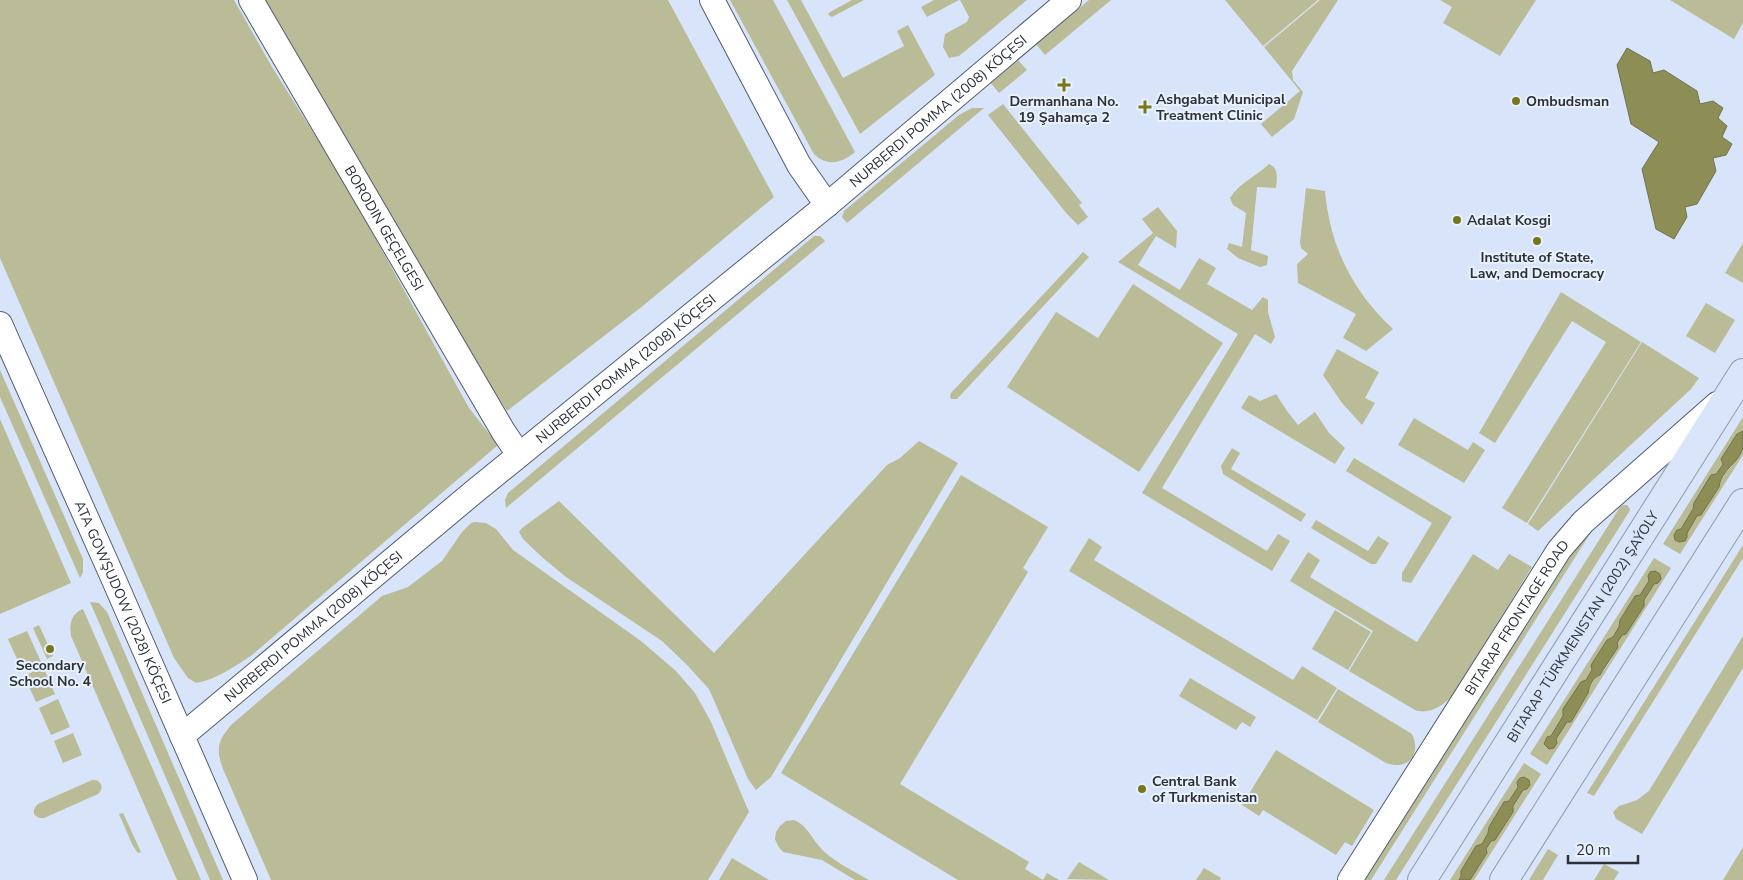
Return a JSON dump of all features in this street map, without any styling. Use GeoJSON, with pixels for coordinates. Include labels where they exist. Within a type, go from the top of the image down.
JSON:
{"type":"FeatureCollection","features":[{"type":"Feature","properties":{"kind":"main road","name":"BITARAP TÜRKMENISTAN (2002) ŞAÝOLY"},"geometry":{"type":"LineString","coordinates":[[1422,880],[1737,383]]}},
{"type":"Feature","properties":{"kind":"main road"},"geometry":{"type":"LineString","coordinates":[[1504,880],[1743,503]]}},
{"type":"Feature","properties":{"kind":"street","name":"BORODIN GEÇELGESI"},"geometry":{"type":"LineString","coordinates":[[251,0],[519,455]]}},
{"type":"Feature","properties":{"kind":"street"},"geometry":{"type":"LineString","coordinates":[[712,0],[799,165],[827,206]]}},
{"type":"Feature","properties":{"kind":"street","name":"NURBERDI POMMA (2008) KÖÇESI"},"geometry":{"type":"LineString","coordinates":[[182,736],[519,455],[827,206],[1069,0]]}},
{"type":"Feature","properties":{"kind":"street","name":"ATA GOWŞUDOW (2028) KÖÇESI"},"geometry":{"type":"LineString","coordinates":[[0,324],[244,880]]}},
{"type":"Feature","properties":{"kind":"street","name":"BITARAP FRONTAGE ROAD"},"geometry":{"type":"LineString","coordinates":[[1350,880],[1564,543],[1588,518],[1737,383]]}},
{"type":"Feature","properties":{"kind":"shaded area"},"geometry":{"type":"Polygon","coordinates":[[[0,0],[234,0],[272,67],[345,183],[469,408],[498,445],[252,655],[211,679],[196,683],[188,678],[174,658],[0,258],[0,0]]]}},
{"type":"Feature","properties":{"kind":"shaded area"},"geometry":{"type":"Polygon","coordinates":[[[259,0],[668,0],[774,197],[644,305],[507,411],[259,0]]]}},
{"type":"Feature","properties":{"kind":"shaded area"},"geometry":{"type":"Polygon","coordinates":[[[730,0],[773,0],[855,152],[845,159],[834,162],[824,161],[814,154],[730,0]]]}},
{"type":"Feature","properties":{"kind":"shaded area"},"geometry":{"type":"Polygon","coordinates":[[[787,0],[801,0],[843,78],[904,46],[897,31],[908,25],[935,75],[860,134],[787,0]]]}},
{"type":"Feature","properties":{"kind":"shaded area"},"geometry":{"type":"Polygon","coordinates":[[[852,0],[864,0],[832,17],[828,14],[830,12],[852,0]]]}},
{"type":"Feature","properties":{"kind":"shaded area"},"geometry":{"type":"Polygon","coordinates":[[[934,0],[959,0],[927,17],[921,7],[934,0]]]}},
{"type":"Feature","properties":{"kind":"shaded area"},"geometry":{"type":"Polygon","coordinates":[[[960,0],[1027,0],[959,56],[949,58],[943,47],[945,34],[967,22],[969,17],[960,0]]]}},
{"type":"Feature","properties":{"kind":"shaded area"},"geometry":{"type":"Polygon","coordinates":[[[1089,0],[1111,0],[1045,55],[1036,44],[1089,0]]]}},
{"type":"Feature","properties":{"kind":"shaded area"},"geometry":{"type":"Polygon","coordinates":[[[1225,0],[1318,0],[1263,46],[1225,0]]]}},
{"type":"Feature","properties":{"kind":"shaded area"},"geometry":{"type":"Polygon","coordinates":[[[1320,0],[1338,0],[1292,71],[1293,80],[1303,92],[1294,119],[1272,137],[1261,124],[1300,91],[1264,47],[1320,0]]]}},
{"type":"Feature","properties":{"kind":"shaded area"},"geometry":{"type":"Polygon","coordinates":[[[1440,0],[1536,0],[1500,56],[1443,23],[1452,7],[1440,0]]]}},
{"type":"Feature","properties":{"kind":"shaded area"},"geometry":{"type":"Polygon","coordinates":[[[1670,0],[1743,0],[1743,23],[1734,39],[1670,0]]]}},
{"type":"Feature","properties":{"kind":"shaded area"},"geometry":{"type":"Polygon","coordinates":[[[1627,48],[1650,61],[1653,73],[1664,70],[1697,91],[1700,104],[1713,101],[1723,108],[1718,118],[1727,126],[1722,137],[1732,144],[1726,155],[1713,158],[1716,171],[1697,204],[1685,207],[1687,217],[1674,239],[1656,229],[1642,169],[1659,142],[1631,124],[1617,65],[1627,48]]]}},
{"type":"Feature","properties":{"kind":"shaded area"},"geometry":{"type":"Polygon","coordinates":[[[1018,60],[1027,70],[999,93],[990,82],[1018,60]]]}},
{"type":"Feature","properties":{"kind":"shaded area"},"geometry":{"type":"Polygon","coordinates":[[[1003,104],[1082,203],[1079,205],[1088,217],[1078,225],[1067,214],[988,115],[1003,104]]]}},
{"type":"Feature","properties":{"kind":"shaded area"},"geometry":{"type":"Polygon","coordinates":[[[972,108],[984,108],[847,223],[842,217],[844,211],[959,115],[972,108]]]}},
{"type":"Feature","properties":{"kind":"shaded area"},"geometry":{"type":"Polygon","coordinates":[[[1269,164],[1276,171],[1276,188],[1257,187],[1251,250],[1268,256],[1267,265],[1260,267],[1238,258],[1227,249],[1229,243],[1242,247],[1246,213],[1233,205],[1230,198],[1238,188],[1269,164]]]}},
{"type":"Feature","properties":{"kind":"shaded area"},"geometry":{"type":"Polygon","coordinates":[[[1306,188],[1325,191],[1332,230],[1345,266],[1366,299],[1393,329],[1366,351],[1343,338],[1356,314],[1298,283],[1297,264],[1308,254],[1301,248],[1300,242],[1306,188]]]}},
{"type":"Feature","properties":{"kind":"shaded area"},"geometry":{"type":"Polygon","coordinates":[[[1158,207],[1177,231],[1176,248],[1156,236],[1138,265],[1180,290],[1199,258],[1216,268],[1207,284],[1252,310],[1263,297],[1268,300],[1268,312],[1275,337],[1271,344],[1255,334],[1162,488],[1267,551],[1278,534],[1290,541],[1272,571],[1142,493],[1238,334],[1118,262],[1153,233],[1142,219],[1158,207]]]}},
{"type":"Feature","properties":{"kind":"shaded area"},"geometry":{"type":"Polygon","coordinates":[[[814,236],[820,236],[825,241],[506,508],[505,500],[508,493],[814,236]]]}},
{"type":"Feature","properties":{"kind":"shaded area"},"geometry":{"type":"Polygon","coordinates":[[[1743,243],[1743,283],[1725,273],[1743,243]]]}},
{"type":"Feature","properties":{"kind":"shaded area"},"geometry":{"type":"Polygon","coordinates":[[[1083,252],[1089,257],[957,399],[951,399],[951,393],[1083,252]]]}},
{"type":"Feature","properties":{"kind":"shaded area"},"geometry":{"type":"Polygon","coordinates":[[[1133,284],[1223,343],[1139,472],[1007,387],[1056,312],[1098,338],[1133,284]]]}},
{"type":"Feature","properties":{"kind":"shaded area"},"geometry":{"type":"Polygon","coordinates":[[[1561,292],[1641,342],[1527,523],[1502,508],[1606,342],[1572,321],[1495,443],[1479,433],[1561,292]]]}},
{"type":"Feature","properties":{"kind":"shaded area"},"geometry":{"type":"Polygon","coordinates":[[[1706,303],[1735,320],[1715,353],[1686,336],[1706,303]]]}},
{"type":"Feature","properties":{"kind":"shaded area"},"geometry":{"type":"Polygon","coordinates":[[[1642,342],[1699,378],[1691,389],[1538,531],[1528,524],[1642,342]]]}},
{"type":"Feature","properties":{"kind":"shaded area"},"geometry":{"type":"Polygon","coordinates":[[[1337,349],[1379,372],[1365,398],[1375,403],[1362,425],[1342,403],[1323,375],[1337,349]]]}},
{"type":"Feature","properties":{"kind":"shaded area"},"geometry":{"type":"Polygon","coordinates":[[[0,370],[83,559],[83,572],[80,578],[0,397],[0,370]]]}},
{"type":"Feature","properties":{"kind":"shaded area"},"geometry":{"type":"Polygon","coordinates":[[[1276,394],[1298,425],[1315,412],[1329,433],[1345,448],[1335,464],[1241,408],[1249,395],[1260,401],[1276,394]]]}},
{"type":"Feature","properties":{"kind":"shaded area"},"geometry":{"type":"Polygon","coordinates":[[[1743,417],[1743,431],[1737,434],[1722,459],[1723,463],[1694,503],[1693,509],[1681,529],[1686,533],[1697,516],[1701,515],[1719,487],[1722,478],[1743,448],[1743,455],[1680,554],[1663,544],[1743,417]]]}},
{"type":"Feature","properties":{"kind":"shaded area"},"geometry":{"type":"Polygon","coordinates":[[[1414,418],[1468,450],[1473,442],[1485,450],[1464,483],[1398,445],[1414,418]]]}},
{"type":"Feature","properties":{"kind":"shaded area"},"geometry":{"type":"Polygon","coordinates":[[[0,419],[71,583],[0,614],[0,419]]]}},
{"type":"Feature","properties":{"kind":"shaded area"},"geometry":{"type":"Polygon","coordinates":[[[1743,431],[1743,447],[1738,458],[1726,471],[1719,487],[1701,515],[1697,516],[1687,533],[1685,541],[1679,542],[1675,540],[1674,535],[1677,530],[1681,529],[1711,475],[1716,474],[1723,464],[1721,459],[1737,434],[1743,431]]]}},
{"type":"Feature","properties":{"kind":"shaded area"},"geometry":{"type":"Polygon","coordinates":[[[919,441],[958,463],[771,777],[756,790],[748,779],[709,689],[687,665],[662,641],[566,577],[523,539],[519,532],[559,501],[714,653],[887,465],[900,458],[919,441]]]}},
{"type":"Feature","properties":{"kind":"shaded area"},"geometry":{"type":"Polygon","coordinates":[[[1232,448],[1240,453],[1231,469],[1306,514],[1301,522],[1223,474],[1221,466],[1232,448]]]}},
{"type":"Feature","properties":{"kind":"shaded area"},"geometry":{"type":"Polygon","coordinates":[[[1354,458],[1452,517],[1411,583],[1402,581],[1402,573],[1432,523],[1346,471],[1354,458]]]}},
{"type":"Feature","properties":{"kind":"shaded area"},"geometry":{"type":"Polygon","coordinates":[[[961,475],[1048,527],[1023,568],[1028,572],[900,784],[1029,862],[1025,869],[1043,880],[958,880],[781,773],[961,475]]]}},
{"type":"Feature","properties":{"kind":"shaded area"},"geometry":{"type":"Polygon","coordinates":[[[1627,505],[1630,509],[1629,512],[1396,880],[1384,880],[1620,507],[1627,505]]]}},
{"type":"Feature","properties":{"kind":"shaded area"},"geometry":{"type":"Polygon","coordinates":[[[1316,520],[1368,551],[1378,536],[1389,543],[1376,564],[1371,564],[1311,528],[1316,520]]]}},
{"type":"Feature","properties":{"kind":"shaded area"},"geometry":{"type":"Polygon","coordinates":[[[471,523],[486,523],[496,529],[513,550],[641,641],[676,671],[695,693],[711,722],[749,812],[708,880],[271,880],[223,769],[219,756],[220,741],[231,725],[382,596],[408,587],[442,561],[462,532],[471,523]]]}},
{"type":"Feature","properties":{"kind":"shaded area"},"geometry":{"type":"Polygon","coordinates":[[[1593,529],[1371,880],[1365,880],[1580,541],[1593,529]]]}},
{"type":"Feature","properties":{"kind":"shaded area"},"geometry":{"type":"Polygon","coordinates":[[[1089,538],[1102,547],[1094,560],[1293,680],[1302,666],[1337,688],[1317,720],[1069,571],[1089,538]]]}},
{"type":"Feature","properties":{"kind":"shaded area"},"geometry":{"type":"Polygon","coordinates":[[[1743,545],[1743,558],[1594,796],[1587,793],[1743,545]]]}},
{"type":"Feature","properties":{"kind":"shaded area"},"geometry":{"type":"Polygon","coordinates":[[[1308,552],[1320,560],[1310,577],[1417,642],[1473,554],[1498,570],[1509,554],[1532,567],[1451,697],[1435,709],[1420,711],[1415,710],[1349,671],[1373,631],[1290,581],[1308,552]]]}},
{"type":"Feature","properties":{"kind":"shaded area"},"geometry":{"type":"Polygon","coordinates":[[[1654,558],[1671,568],[1547,765],[1530,754],[1654,558]],[[1655,571],[1650,572],[1648,576],[1649,581],[1640,595],[1635,596],[1620,620],[1619,627],[1613,637],[1607,640],[1591,665],[1592,670],[1551,736],[1549,736],[1552,749],[1557,743],[1556,739],[1567,722],[1571,721],[1588,693],[1591,684],[1604,671],[1618,647],[1617,643],[1622,635],[1626,634],[1644,606],[1644,600],[1654,584],[1656,584],[1655,571]]]}},
{"type":"Feature","properties":{"kind":"shaded area"},"geometry":{"type":"Polygon","coordinates":[[[1655,571],[1660,574],[1661,579],[1658,583],[1654,584],[1644,600],[1644,606],[1626,634],[1622,635],[1617,643],[1618,647],[1600,675],[1592,682],[1588,693],[1571,722],[1567,722],[1556,739],[1557,743],[1554,748],[1549,749],[1544,744],[1563,716],[1563,709],[1581,682],[1586,680],[1592,670],[1591,665],[1607,640],[1613,637],[1619,627],[1620,620],[1635,596],[1640,595],[1649,581],[1648,576],[1650,572],[1655,571]]]}},
{"type":"Feature","properties":{"kind":"shaded area"},"geometry":{"type":"Polygon","coordinates":[[[90,602],[99,603],[107,612],[223,880],[210,880],[90,602]]]}},
{"type":"Feature","properties":{"kind":"shaded area"},"geometry":{"type":"Polygon","coordinates":[[[83,609],[201,880],[177,880],[71,636],[70,627],[73,617],[83,609]]]}},
{"type":"Feature","properties":{"kind":"shaded area"},"geometry":{"type":"Polygon","coordinates":[[[1335,610],[1371,632],[1348,670],[1312,649],[1335,610]]]}},
{"type":"Feature","properties":{"kind":"shaded area"},"geometry":{"type":"Polygon","coordinates":[[[39,625],[53,656],[47,659],[33,628],[39,625]]]}},
{"type":"Feature","properties":{"kind":"shaded area"},"geometry":{"type":"Polygon","coordinates":[[[27,631],[41,662],[22,670],[8,639],[27,631]]]}},
{"type":"Feature","properties":{"kind":"shaded area"},"geometry":{"type":"Polygon","coordinates":[[[1743,636],[1743,668],[1642,834],[1616,819],[1613,812],[1619,806],[1637,800],[1649,791],[1743,636]]]}},
{"type":"Feature","properties":{"kind":"shaded area"},"geometry":{"type":"Polygon","coordinates":[[[43,667],[55,694],[36,702],[24,676],[43,667]]]}},
{"type":"Feature","properties":{"kind":"shaded area"},"geometry":{"type":"Polygon","coordinates":[[[1190,678],[1256,717],[1250,727],[1242,722],[1236,730],[1179,696],[1190,678]]]}},
{"type":"Feature","properties":{"kind":"shaded area"},"geometry":{"type":"Polygon","coordinates":[[[1338,689],[1412,734],[1415,749],[1411,759],[1400,765],[1386,763],[1318,722],[1338,689]]]}},
{"type":"Feature","properties":{"kind":"shaded area"},"geometry":{"type":"Polygon","coordinates":[[[58,699],[70,727],[51,735],[39,708],[58,699]]]}},
{"type":"Feature","properties":{"kind":"shaded area"},"geometry":{"type":"Polygon","coordinates":[[[73,733],[82,755],[63,763],[54,741],[73,733]]]}},
{"type":"Feature","properties":{"kind":"shaded area"},"geometry":{"type":"Polygon","coordinates":[[[1276,750],[1374,810],[1352,846],[1345,842],[1336,855],[1263,810],[1259,816],[1242,805],[1276,750]]]}},
{"type":"Feature","properties":{"kind":"shaded area"},"geometry":{"type":"Polygon","coordinates":[[[1524,763],[1541,774],[1474,880],[1470,880],[1487,853],[1486,849],[1491,841],[1495,840],[1513,812],[1513,807],[1523,790],[1525,790],[1518,787],[1509,801],[1504,802],[1489,827],[1489,833],[1482,844],[1476,847],[1461,871],[1459,880],[1450,880],[1524,763]]]}},
{"type":"Feature","properties":{"kind":"shaded area"},"geometry":{"type":"Polygon","coordinates":[[[1524,777],[1529,780],[1530,785],[1527,789],[1523,790],[1513,806],[1513,812],[1495,840],[1491,841],[1486,849],[1487,853],[1470,880],[1459,880],[1461,871],[1476,846],[1482,844],[1489,827],[1504,802],[1509,801],[1518,787],[1517,782],[1520,778],[1524,777]]]}},
{"type":"Feature","properties":{"kind":"shaded area"},"geometry":{"type":"Polygon","coordinates":[[[92,780],[98,781],[101,784],[102,787],[98,794],[44,818],[34,814],[34,809],[38,804],[92,780]]]}},
{"type":"Feature","properties":{"kind":"shaded area"},"geometry":{"type":"Polygon","coordinates":[[[123,813],[141,852],[138,853],[133,846],[119,814],[123,813]]]}},
{"type":"Feature","properties":{"kind":"shaded area"},"geometry":{"type":"Polygon","coordinates":[[[794,820],[805,827],[818,845],[829,855],[869,880],[855,880],[822,860],[783,852],[775,839],[776,832],[786,821],[794,820]]]}},
{"type":"Feature","properties":{"kind":"shaded area"},"geometry":{"type":"Polygon","coordinates":[[[1743,847],[1743,880],[1723,880],[1743,847]]]}},
{"type":"Feature","properties":{"kind":"shaded area"},"geometry":{"type":"Polygon","coordinates":[[[1548,849],[1558,855],[1543,880],[1529,880],[1548,849]]]}},
{"type":"Feature","properties":{"kind":"shaded area"},"geometry":{"type":"Polygon","coordinates":[[[732,858],[769,880],[719,880],[732,858]]]}},
{"type":"Feature","properties":{"kind":"shaded area"},"geometry":{"type":"Polygon","coordinates":[[[1079,862],[1109,880],[1067,879],[1079,862]]]}},
{"type":"Feature","properties":{"kind":"shaded area"},"geometry":{"type":"Polygon","coordinates":[[[1604,864],[1619,872],[1614,880],[1594,880],[1604,864]]]}},
{"type":"Feature","properties":{"kind":"shaded area"},"geometry":{"type":"Polygon","coordinates":[[[1204,868],[1221,878],[1220,880],[1196,880],[1204,868]]]}},
{"type":"Feature","properties":{"kind":"shaded area"},"geometry":{"type":"Polygon","coordinates":[[[1047,873],[1059,880],[1043,880],[1047,873]]]}},
{"type":"Feature","properties":{"kind":"place","name":"Dermanhana No. 19 Şahamça 2"},"geometry":{"type":"Point","coordinates":[1064,85]}},
{"type":"Feature","properties":{"kind":"place","name":"Ombudsman"},"geometry":{"type":"Point","coordinates":[1516,101]}},
{"type":"Feature","properties":{"kind":"place","name":"Ashgabat Municipal Treatment Clinic"},"geometry":{"type":"Point","coordinates":[1145,107]}},
{"type":"Feature","properties":{"kind":"place","name":"Adalat Kosgi"},"geometry":{"type":"Point","coordinates":[1457,220]}},
{"type":"Feature","properties":{"kind":"place","name":"Institute of State, Law, and Democracy"},"geometry":{"type":"Point","coordinates":[1537,241]}},
{"type":"Feature","properties":{"kind":"place","name":"Secondary School No. 4"},"geometry":{"type":"Point","coordinates":[50,649]}},
{"type":"Feature","properties":{"kind":"place","name":"Central Bank of Turkmenistan"},"geometry":{"type":"Point","coordinates":[1142,789]}}]}
